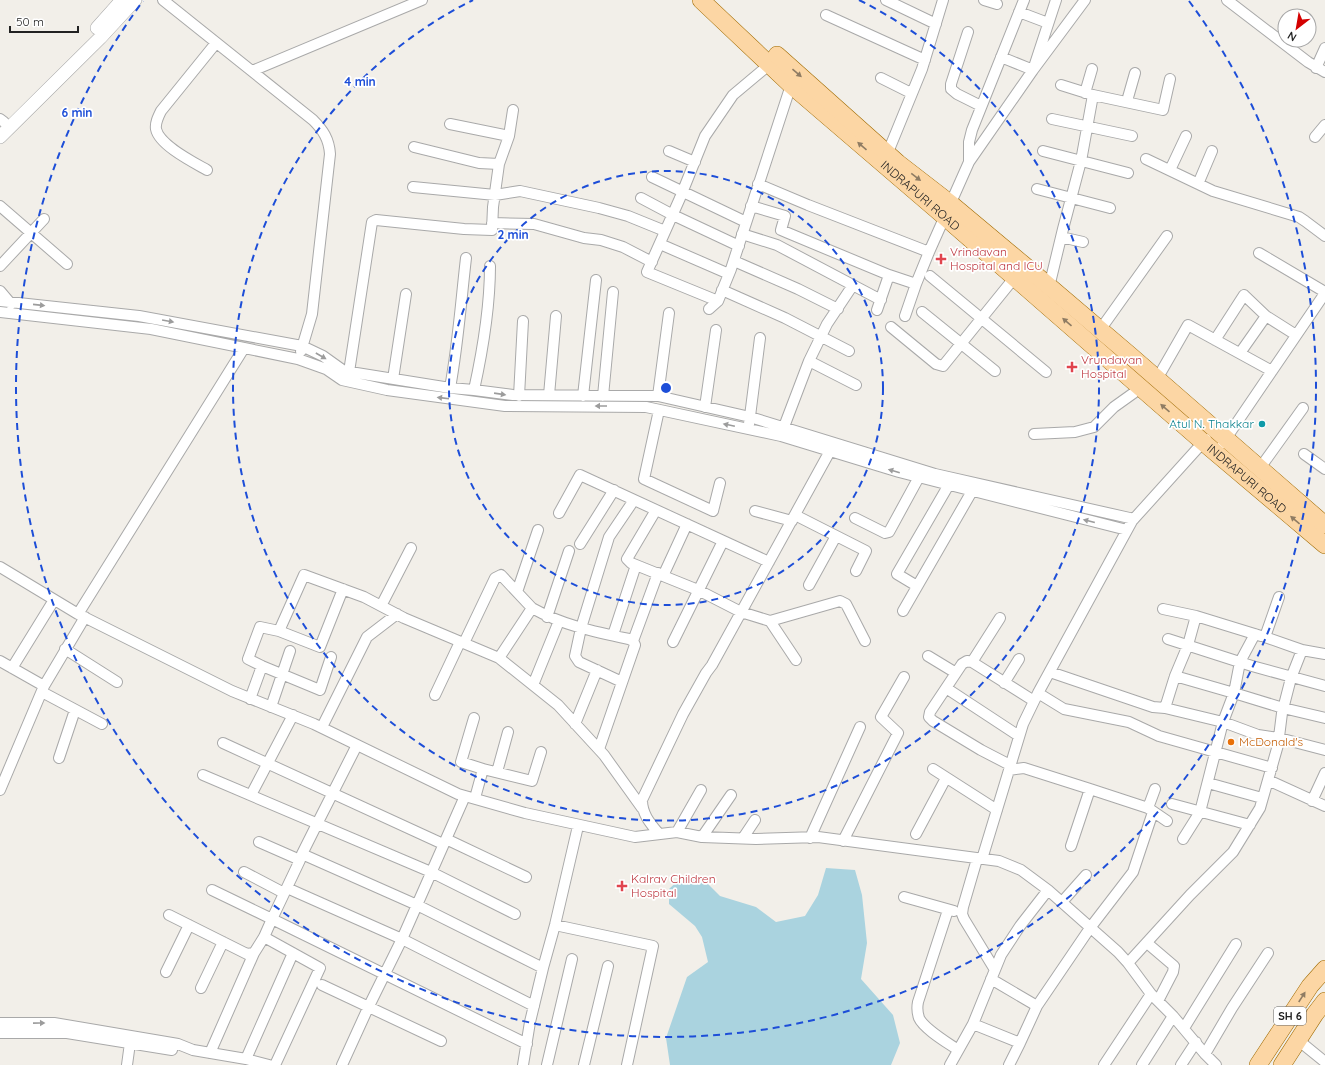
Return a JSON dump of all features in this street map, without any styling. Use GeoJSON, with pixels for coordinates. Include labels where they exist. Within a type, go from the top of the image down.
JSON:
{"type":"FeatureCollection","features":[{"type":"Feature","properties":{"kind":"main road","name":"INDRAPURI ROAD"},"geometry":{"type":"LineString","coordinates":[[701,0],[791,84],[886,159],[898,163],[1015,278],[1325,545]]}},
{"type":"Feature","properties":{"kind":"main road","name":"INDRAPURI ROAD"},"geometry":{"type":"LineString","coordinates":[[716,0],[793,70],[886,159]]}},
{"type":"Feature","properties":{"kind":"main road","name":"INDRAPURI ROAD"},"geometry":{"type":"LineString","coordinates":[[948,211],[1049,287],[1325,525]]}},
{"type":"Feature","properties":{"kind":"main road","name":"SH 6"},"geometry":{"type":"LineString","coordinates":[[1258,1065],[1310,986],[1325,969]]}},
{"type":"Feature","properties":{"kind":"main road"},"geometry":{"type":"LineString","coordinates":[[1282,1065],[1325,1001]]}},
{"type":"Feature","properties":{"kind":"street"},"geometry":{"type":"LineString","coordinates":[[0,138],[122,0]]}},
{"type":"Feature","properties":{"kind":"street"},"geometry":{"type":"LineString","coordinates":[[1,122],[100,38],[135,0]]}},
{"type":"Feature","properties":{"kind":"street"},"geometry":{"type":"LineString","coordinates":[[163,0],[313,120],[326,134],[330,154],[312,314],[298,359]]}},
{"type":"Feature","properties":{"kind":"street"},"geometry":{"type":"LineString","coordinates":[[252,71],[422,0]]}},
{"type":"Feature","properties":{"kind":"street"},"geometry":{"type":"LineString","coordinates":[[886,0],[936,24]]}},
{"type":"Feature","properties":{"kind":"street"},"geometry":{"type":"LineString","coordinates":[[886,159],[925,60],[943,0]]}},
{"type":"Feature","properties":{"kind":"street"},"geometry":{"type":"LineString","coordinates":[[984,0],[998,4]]}},
{"type":"Feature","properties":{"kind":"street"},"geometry":{"type":"LineString","coordinates":[[969,162],[970,136],[1024,0]]}},
{"type":"Feature","properties":{"kind":"street"},"geometry":{"type":"LineString","coordinates":[[1033,70],[1056,0]]}},
{"type":"Feature","properties":{"kind":"street"},"geometry":{"type":"LineString","coordinates":[[905,316],[929,252],[969,162],[1033,70],[1085,0]]}},
{"type":"Feature","properties":{"kind":"street"},"geometry":{"type":"LineString","coordinates":[[1227,0],[1320,70],[1325,48]]}},
{"type":"Feature","properties":{"kind":"street"},"geometry":{"type":"LineString","coordinates":[[1019,12],[1048,23]]}},
{"type":"Feature","properties":{"kind":"street"},"geometry":{"type":"LineString","coordinates":[[826,15],[925,60]]}},
{"type":"Feature","properties":{"kind":"street"},"geometry":{"type":"LineString","coordinates":[[968,32],[951,84],[951,89],[957,94],[981,106]]}},
{"type":"Feature","properties":{"kind":"street"},"geometry":{"type":"LineString","coordinates":[[207,170],[166,144],[159,138],[156,129],[157,119],[161,111],[216,43]]}},
{"type":"Feature","properties":{"kind":"street"},"geometry":{"type":"LineString","coordinates":[[1001,57],[1033,70]]}},
{"type":"Feature","properties":{"kind":"street"},"geometry":{"type":"LineString","coordinates":[[718,301],[647,272],[673,216],[705,136],[733,95],[770,64]]}},
{"type":"Feature","properties":{"kind":"street"},"geometry":{"type":"LineString","coordinates":[[1049,287],[1081,161],[1087,127],[1092,69]]}},
{"type":"Feature","properties":{"kind":"street"},"geometry":{"type":"LineString","coordinates":[[1127,102],[1135,73]]}},
{"type":"Feature","properties":{"kind":"street"},"geometry":{"type":"LineString","coordinates":[[881,78],[911,93]]}},
{"type":"Feature","properties":{"kind":"street"},"geometry":{"type":"LineString","coordinates":[[1061,85],[1089,94],[1163,110],[1170,79]]}},
{"type":"Feature","properties":{"kind":"street"},"geometry":{"type":"LineString","coordinates":[[709,309],[718,301],[734,261],[791,84]]}},
{"type":"Feature","properties":{"kind":"street"},"geometry":{"type":"LineString","coordinates":[[349,372],[372,222],[376,220],[464,229],[492,230],[499,164],[509,136],[513,110]]}},
{"type":"Feature","properties":{"kind":"street"},"geometry":{"type":"LineString","coordinates":[[1052,119],[1132,136]]}},
{"type":"Feature","properties":{"kind":"street"},"geometry":{"type":"LineString","coordinates":[[450,124],[509,136]]}},
{"type":"Feature","properties":{"kind":"street"},"geometry":{"type":"LineString","coordinates":[[1314,137],[1325,125]]}},
{"type":"Feature","properties":{"kind":"street"},"geometry":{"type":"LineString","coordinates":[[1170,170],[1186,136]]}},
{"type":"Feature","properties":{"kind":"street"},"geometry":{"type":"LineString","coordinates":[[414,147],[479,163],[499,164]]}},
{"type":"Feature","properties":{"kind":"street"},"geometry":{"type":"LineString","coordinates":[[668,151],[695,162]]}},
{"type":"Feature","properties":{"kind":"street"},"geometry":{"type":"LineString","coordinates":[[1043,151],[1128,173]]}},
{"type":"Feature","properties":{"kind":"street"},"geometry":{"type":"LineString","coordinates":[[1198,184],[1212,151]]}},
{"type":"Feature","properties":{"kind":"street"},"geometry":{"type":"LineString","coordinates":[[1146,159],[1198,184],[1228,196],[1299,217],[1325,236]]}},
{"type":"Feature","properties":{"kind":"street"},"geometry":{"type":"LineString","coordinates":[[652,177],[746,222]]}},
{"type":"Feature","properties":{"kind":"street"},"geometry":{"type":"LineString","coordinates":[[758,184],[929,252]]}},
{"type":"Feature","properties":{"kind":"street"},"geometry":{"type":"LineString","coordinates":[[413,187],[495,195],[520,191],[628,216],[665,231]]}},
{"type":"Feature","properties":{"kind":"street"},"geometry":{"type":"LineString","coordinates":[[1036,189],[1110,208]]}},
{"type":"Feature","properties":{"kind":"street"},"geometry":{"type":"LineString","coordinates":[[641,198],[673,216],[738,246]]}},
{"type":"Feature","properties":{"kind":"street"},"geometry":{"type":"LineString","coordinates":[[0,206],[67,264]]}},
{"type":"Feature","properties":{"kind":"street"},"geometry":{"type":"LineString","coordinates":[[751,206],[785,216],[781,230],[788,234],[889,275],[916,284]]}},
{"type":"Feature","properties":{"kind":"street"},"geometry":{"type":"LineString","coordinates":[[0,266],[44,219]]}},
{"type":"Feature","properties":{"kind":"street"},"geometry":{"type":"LineString","coordinates":[[492,223],[534,224],[584,238],[601,240],[623,247],[652,262]]}},
{"type":"Feature","properties":{"kind":"street"},"geometry":{"type":"LineString","coordinates":[[742,234],[777,245],[881,300]]}},
{"type":"Feature","properties":{"kind":"street"},"geometry":{"type":"LineString","coordinates":[[1100,330],[1168,236]]}},
{"type":"Feature","properties":{"kind":"street"},"geometry":{"type":"LineString","coordinates":[[1061,237],[1083,242]]}},
{"type":"Feature","properties":{"kind":"street"},"geometry":{"type":"LineString","coordinates":[[660,244],[729,274]]}},
{"type":"Feature","properties":{"kind":"street"},"geometry":{"type":"LineString","coordinates":[[1037,1006],[993,975],[964,919],[962,914],[963,907],[997,810],[1023,724],[1036,697],[1127,530],[1134,519],[1210,447],[1221,434],[1272,371],[1325,292],[1259,253]]}},
{"type":"Feature","properties":{"kind":"street"},"geometry":{"type":"LineString","coordinates":[[450,388],[456,352],[460,303],[466,258]]}},
{"type":"Feature","properties":{"kind":"street"},"geometry":{"type":"LineString","coordinates":[[734,261],[798,289],[838,309]]}},
{"type":"Feature","properties":{"kind":"street"},"geometry":{"type":"LineString","coordinates":[[474,390],[487,322],[490,289],[490,266]]}},
{"type":"Feature","properties":{"kind":"street"},"geometry":{"type":"LineString","coordinates":[[877,310],[889,275]]}},
{"type":"Feature","properties":{"kind":"street"},"geometry":{"type":"LineString","coordinates":[[930,276],[1046,372]]}},
{"type":"Feature","properties":{"kind":"street"},"geometry":{"type":"LineString","coordinates":[[891,327],[940,366],[943,366],[1015,278]]}},
{"type":"Feature","properties":{"kind":"street"},"geometry":{"type":"LineString","coordinates":[[584,396],[596,280]]}},
{"type":"Feature","properties":{"kind":"street"},"geometry":{"type":"LineString","coordinates":[[782,432],[809,361],[827,324],[852,285]]}},
{"type":"Feature","properties":{"kind":"street"},"geometry":{"type":"LineString","coordinates":[[722,290],[785,318],[849,351]]}},
{"type":"Feature","properties":{"kind":"street"},"geometry":{"type":"LineString","coordinates":[[0,291],[5,301],[20,314]]}},
{"type":"Feature","properties":{"kind":"street"},"geometry":{"type":"LineString","coordinates":[[603,396],[613,292]]}},
{"type":"Feature","properties":{"kind":"street"},"geometry":{"type":"LineString","coordinates":[[393,379],[406,294]]}},
{"type":"Feature","properties":{"kind":"street"},"geometry":{"type":"LineString","coordinates":[[1215,340],[1244,295],[1266,316],[1296,335]]}},
{"type":"Feature","properties":{"kind":"street"},"geometry":{"type":"LineString","coordinates":[[5,301],[133,315],[302,346],[324,356],[340,369],[349,372],[450,388],[519,396],[658,396],[750,417],[782,432],[830,451],[919,478],[950,482],[1134,519]]}},
{"type":"Feature","properties":{"kind":"street"},"geometry":{"type":"LineString","coordinates":[[0,312],[140,327],[298,359],[326,369],[342,380],[387,390],[504,406],[646,407],[749,429],[782,432],[935,474],[950,482]]}},
{"type":"Feature","properties":{"kind":"street"},"geometry":{"type":"LineString","coordinates":[[922,312],[994,371]]}},
{"type":"Feature","properties":{"kind":"street"},"geometry":{"type":"LineString","coordinates":[[658,396],[669,313]]}},
{"type":"Feature","properties":{"kind":"street"},"geometry":{"type":"LineString","coordinates":[[549,396],[556,316]]}},
{"type":"Feature","properties":{"kind":"street"},"geometry":{"type":"LineString","coordinates":[[1240,353],[1266,316]]}},
{"type":"Feature","properties":{"kind":"street"},"geometry":{"type":"LineString","coordinates":[[519,396],[523,321]]}},
{"type":"Feature","properties":{"kind":"street"},"geometry":{"type":"LineString","coordinates":[[1157,379],[1188,325],[1272,371]]}},
{"type":"Feature","properties":{"kind":"street"},"geometry":{"type":"LineString","coordinates":[[705,407],[716,330]]}},
{"type":"Feature","properties":{"kind":"street"},"geometry":{"type":"LineString","coordinates":[[749,429],[760,338]]}},
{"type":"Feature","properties":{"kind":"street"},"geometry":{"type":"LineString","coordinates":[[0,790],[43,689],[65,649],[81,615],[244,348]]}},
{"type":"Feature","properties":{"kind":"street"},"geometry":{"type":"LineString","coordinates":[[809,361],[856,384]]}},
{"type":"Feature","properties":{"kind":"street"},"geometry":{"type":"LineString","coordinates":[[1034,434],[1075,432],[1094,427],[1114,407],[1142,387]]}},
{"type":"Feature","properties":{"kind":"street"},"geometry":{"type":"LineString","coordinates":[[1260,468],[1303,408]]}},
{"type":"Feature","properties":{"kind":"street"},"geometry":{"type":"LineString","coordinates":[[660,410],[644,479],[713,511],[720,483]]}},
{"type":"Feature","properties":{"kind":"street"},"geometry":{"type":"LineString","coordinates":[[1210,447],[1221,434]]}},
{"type":"Feature","properties":{"kind":"street"},"geometry":{"type":"LineString","coordinates":[[642,808],[642,800],[683,714],[712,665],[830,451]]}},
{"type":"Feature","properties":{"kind":"street"},"geometry":{"type":"LineString","coordinates":[[1304,454],[1325,469]]}},
{"type":"Feature","properties":{"kind":"street"},"geometry":{"type":"LineString","coordinates":[[558,513],[580,475],[769,562]]}},
{"type":"Feature","properties":{"kind":"street"},"geometry":{"type":"LineString","coordinates":[[855,518],[885,533],[889,532],[919,478]]}},
{"type":"Feature","properties":{"kind":"street"},"geometry":{"type":"LineString","coordinates":[[917,586],[897,574],[950,482]]}},
{"type":"Feature","properties":{"kind":"street"},"geometry":{"type":"LineString","coordinates":[[975,487],[1127,530]]}},
{"type":"Feature","properties":{"kind":"street"},"geometry":{"type":"LineString","coordinates":[[903,611],[975,487]]}},
{"type":"Feature","properties":{"kind":"street"},"geometry":{"type":"LineString","coordinates":[[580,544],[614,490]]}},
{"type":"Feature","properties":{"kind":"street"},"geometry":{"type":"LineString","coordinates":[[622,682],[579,662],[576,660],[575,656],[581,628],[609,537],[634,500]]}},
{"type":"Feature","properties":{"kind":"street"},"geometry":{"type":"LineString","coordinates":[[656,510],[627,559],[628,561],[698,590],[741,612],[770,621],[840,601],[846,604],[865,641]]}},
{"type":"Feature","properties":{"kind":"street"},"geometry":{"type":"LineString","coordinates":[[754,511],[793,518],[836,536],[866,551],[856,571]]}},
{"type":"Feature","properties":{"kind":"street"},"geometry":{"type":"LineString","coordinates":[[599,749],[635,645],[633,641],[660,575],[687,524]]}},
{"type":"Feature","properties":{"kind":"street"},"geometry":{"type":"LineString","coordinates":[[517,592],[538,530]]}},
{"type":"Feature","properties":{"kind":"street"},"geometry":{"type":"LineString","coordinates":[[809,585],[836,536]]}},
{"type":"Feature","properties":{"kind":"street"},"geometry":{"type":"LineString","coordinates":[[673,642],[723,541]]}},
{"type":"Feature","properties":{"kind":"street"},"geometry":{"type":"LineString","coordinates":[[381,606],[411,548]]}},
{"type":"Feature","properties":{"kind":"street"},"geometry":{"type":"LineString","coordinates":[[547,616],[569,551]]}},
{"type":"Feature","properties":{"kind":"street"},"geometry":{"type":"LineString","coordinates":[[613,635],[636,565]]}},
{"type":"Feature","properties":{"kind":"street"},"geometry":{"type":"LineString","coordinates":[[0,567],[81,615],[232,691],[322,727],[464,796],[578,826],[635,837],[677,832],[702,836],[756,839],[818,837],[999,861],[1021,870],[1062,902],[1128,963],[1154,998],[1173,1016],[1216,1065]]}},
{"type":"Feature","properties":{"kind":"street"},"geometry":{"type":"LineString","coordinates":[[279,631],[304,575],[364,597],[397,614],[499,658],[558,706],[599,749],[659,834]]}},
{"type":"Feature","properties":{"kind":"street"},"geometry":{"type":"LineString","coordinates":[[435,695],[495,578],[501,575],[532,608],[547,616],[581,628],[633,641]]}},
{"type":"Feature","properties":{"kind":"street"},"geometry":{"type":"LineString","coordinates":[[331,657],[320,690],[248,659],[260,627],[279,631],[320,647],[343,589]]}},
{"type":"Feature","properties":{"kind":"street"},"geometry":{"type":"LineString","coordinates":[[1183,839],[1200,812],[1223,722],[1234,692],[1240,662],[1260,635],[1279,597]]}},
{"type":"Feature","properties":{"kind":"street"},"geometry":{"type":"LineString","coordinates":[[12,668],[54,600]]}},
{"type":"Feature","properties":{"kind":"street"},"geometry":{"type":"LineString","coordinates":[[499,658],[532,608]]}},
{"type":"Feature","properties":{"kind":"street"},"geometry":{"type":"LineString","coordinates":[[1163,609],[1196,616],[1260,635],[1302,650],[1325,654]]}},
{"type":"Feature","properties":{"kind":"street"},"geometry":{"type":"LineString","coordinates":[[322,727],[367,637],[397,614]]}},
{"type":"Feature","properties":{"kind":"street"},"geometry":{"type":"LineString","coordinates":[[1165,708],[1175,676],[1188,645],[1196,616]]}},
{"type":"Feature","properties":{"kind":"street"},"geometry":{"type":"LineString","coordinates":[[972,662],[1000,618]]}},
{"type":"Feature","properties":{"kind":"street"},"geometry":{"type":"LineString","coordinates":[[533,685],[559,621]]}},
{"type":"Feature","properties":{"kind":"street"},"geometry":{"type":"LineString","coordinates":[[770,621],[796,660]]}},
{"type":"Feature","properties":{"kind":"street"},"geometry":{"type":"LineString","coordinates":[[1168,639],[1291,678],[1325,686]]}},
{"type":"Feature","properties":{"kind":"street"},"geometry":{"type":"LineString","coordinates":[[65,649],[117,682]]}},
{"type":"Feature","properties":{"kind":"street"},"geometry":{"type":"LineString","coordinates":[[1128,963],[1190,895],[1233,852],[1260,808],[1272,768],[1291,678],[1302,650]]}},
{"type":"Feature","properties":{"kind":"street"},"geometry":{"type":"LineString","coordinates":[[271,706],[290,651]]}},
{"type":"Feature","properties":{"kind":"street"},"geometry":{"type":"LineString","coordinates":[[928,656],[956,672]]}},
{"type":"Feature","properties":{"kind":"street"},"geometry":{"type":"LineString","coordinates":[[1004,682],[1019,659]]}},
{"type":"Feature","properties":{"kind":"street"},"geometry":{"type":"LineString","coordinates":[[0,661],[75,710],[102,724]]}},
{"type":"Feature","properties":{"kind":"street"},"geometry":{"type":"LineString","coordinates":[[1167,821],[1150,810],[1090,789],[1024,768],[1010,767],[933,721],[929,716],[930,712],[956,672],[962,664],[967,661],[972,662],[1004,682],[1064,709],[1128,722],[1159,736],[1272,768]]}},
{"type":"Feature","properties":{"kind":"street"},"geometry":{"type":"LineString","coordinates":[[250,699],[262,666]]}},
{"type":"Feature","properties":{"kind":"street"},"geometry":{"type":"LineString","coordinates":[[575,724],[597,670]]}},
{"type":"Feature","properties":{"kind":"street"},"geometry":{"type":"LineString","coordinates":[[1050,672],[1153,707],[1165,708],[1223,722],[1258,735],[1279,738],[1325,750]]}},
{"type":"Feature","properties":{"kind":"street"},"geometry":{"type":"LineString","coordinates":[[1175,676],[1234,692],[1284,708],[1325,718]]}},
{"type":"Feature","properties":{"kind":"street"},"geometry":{"type":"LineString","coordinates":[[843,841],[898,733],[881,717],[904,677]]}},
{"type":"Feature","properties":{"kind":"street"},"geometry":{"type":"LineString","coordinates":[[946,688],[1019,736]]}},
{"type":"Feature","properties":{"kind":"street"},"geometry":{"type":"LineString","coordinates":[[59,758],[75,710]]}},
{"type":"Feature","properties":{"kind":"street"},"geometry":{"type":"LineString","coordinates":[[250,795],[293,715]]}},
{"type":"Feature","properties":{"kind":"street"},"geometry":{"type":"LineString","coordinates":[[474,718],[461,762],[532,781],[541,752]]}},
{"type":"Feature","properties":{"kind":"street"},"geometry":{"type":"LineString","coordinates":[[810,838],[860,727]]}},
{"type":"Feature","properties":{"kind":"street"},"geometry":{"type":"LineString","coordinates":[[497,772],[508,732]]}},
{"type":"Feature","properties":{"kind":"street"},"geometry":{"type":"LineString","coordinates":[[223,744],[526,877]]}},
{"type":"Feature","properties":{"kind":"street"},"geometry":{"type":"LineString","coordinates":[[210,1053],[254,953],[264,937],[316,824],[357,745]]}},
{"type":"Feature","properties":{"kind":"street"},"geometry":{"type":"LineString","coordinates":[[475,798],[484,769]]}},
{"type":"Feature","properties":{"kind":"street"},"geometry":{"type":"LineString","coordinates":[[933,769],[997,810]]}},
{"type":"Feature","properties":{"kind":"street"},"geometry":{"type":"LineString","coordinates":[[1312,801],[1325,774]]}},
{"type":"Feature","properties":{"kind":"street"},"geometry":{"type":"LineString","coordinates":[[203,775],[431,872],[515,914]]}},
{"type":"Feature","properties":{"kind":"street"},"geometry":{"type":"LineString","coordinates":[[916,834],[946,778]]}},
{"type":"Feature","properties":{"kind":"street"},"geometry":{"type":"LineString","coordinates":[[1268,780],[1325,806]]}},
{"type":"Feature","properties":{"kind":"street"},"geometry":{"type":"LineString","coordinates":[[1208,782],[1262,798]]}},
{"type":"Feature","properties":{"kind":"street"},"geometry":{"type":"LineString","coordinates":[[1071,846],[1090,789]]}},
{"type":"Feature","properties":{"kind":"street"},"geometry":{"type":"LineString","coordinates":[[1009,1065],[1037,1006],[1090,928],[1133,872],[1155,789]]}},
{"type":"Feature","properties":{"kind":"street"},"geometry":{"type":"LineString","coordinates":[[677,832],[701,790]]}},
{"type":"Feature","properties":{"kind":"street"},"geometry":{"type":"LineString","coordinates":[[702,836],[731,795]]}},
{"type":"Feature","properties":{"kind":"street"},"geometry":{"type":"LineString","coordinates":[[342,1065],[402,939],[464,796]]}},
{"type":"Feature","properties":{"kind":"street"},"geometry":{"type":"LineString","coordinates":[[1172,804],[1250,824]]}},
{"type":"Feature","properties":{"kind":"street"},"geometry":{"type":"LineString","coordinates":[[743,838],[755,820]]}},
{"type":"Feature","properties":{"kind":"street"},"geometry":{"type":"LineString","coordinates":[[523,1065],[534,1006],[578,826]]}},
{"type":"Feature","properties":{"kind":"street"},"geometry":{"type":"LineString","coordinates":[[259,842],[301,857],[417,905],[543,968]]}},
{"type":"Feature","properties":{"kind":"street"},"geometry":{"type":"LineString","coordinates":[[244,872],[402,939],[534,1006]]}},
{"type":"Feature","properties":{"kind":"street"},"geometry":{"type":"LineString","coordinates":[[1062,902],[1086,875]]}},
{"type":"Feature","properties":{"kind":"street"},"geometry":{"type":"LineString","coordinates":[[212,890],[527,1044]]}},
{"type":"Feature","properties":{"kind":"street"},"geometry":{"type":"LineString","coordinates":[[950,1065],[973,1024],[1001,955],[1020,926],[1048,890]]}},
{"type":"Feature","properties":{"kind":"street"},"geometry":{"type":"LineString","coordinates":[[904,897],[962,914]]}},
{"type":"Feature","properties":{"kind":"street"},"geometry":{"type":"LineString","coordinates":[[948,910],[918,1002],[917,1013],[919,1019],[924,1025],[958,1050]]}},
{"type":"Feature","properties":{"kind":"street"},"geometry":{"type":"LineString","coordinates":[[169,915],[247,954],[254,953]]}},
{"type":"Feature","properties":{"kind":"street"},"geometry":{"type":"LineString","coordinates":[[166,972],[189,925]]}},
{"type":"Feature","properties":{"kind":"street"},"geometry":{"type":"LineString","coordinates":[[555,925],[653,946],[627,1065]]}},
{"type":"Feature","properties":{"kind":"street"},"geometry":{"type":"LineString","coordinates":[[264,937],[320,968],[275,1065]]}},
{"type":"Feature","properties":{"kind":"street"},"geometry":{"type":"LineString","coordinates":[[200,988],[223,942]]}},
{"type":"Feature","properties":{"kind":"street"},"geometry":{"type":"LineString","coordinates":[[1104,1065],[1174,972],[1174,966],[1147,943]]}},
{"type":"Feature","properties":{"kind":"street"},"geometry":{"type":"LineString","coordinates":[[1184,1028],[1236,944]]}},
{"type":"Feature","properties":{"kind":"street"},"geometry":{"type":"LineString","coordinates":[[243,1061],[293,953]]}},
{"type":"Feature","properties":{"kind":"street"},"geometry":{"type":"LineString","coordinates":[[1205,1054],[1232,1008],[1268,953]]}},
{"type":"Feature","properties":{"kind":"street"},"geometry":{"type":"LineString","coordinates":[[547,1065],[572,959]]}},
{"type":"Feature","properties":{"kind":"street"},"geometry":{"type":"LineString","coordinates":[[584,1065],[608,966]]}},
{"type":"Feature","properties":{"kind":"street"},"geometry":{"type":"LineString","coordinates":[[322,985],[368,1008],[442,1041]]}},
{"type":"Feature","properties":{"kind":"street"},"geometry":{"type":"LineString","coordinates":[[1142,1065],[1173,1016]]}},
{"type":"Feature","properties":{"kind":"street"},"geometry":{"type":"LineString","coordinates":[[0,1024],[54,1023],[178,1044],[193,1050],[269,1065]]}},
{"type":"Feature","properties":{"kind":"street"},"geometry":{"type":"LineString","coordinates":[[973,1024],[1020,1043]]}},
{"type":"Feature","properties":{"kind":"street"},"geometry":{"type":"LineString","coordinates":[[0,1033],[67,1033],[180,1051],[193,1050]]}},
{"type":"Feature","properties":{"kind":"street"},"geometry":{"type":"LineString","coordinates":[[1298,1040],[1325,1062]]}},
{"type":"Feature","properties":{"kind":"street"},"geometry":{"type":"LineString","coordinates":[[1181,1065],[1196,1042]]}},
{"type":"Feature","properties":{"kind":"street"},"geometry":{"type":"LineString","coordinates":[[127,1065],[130,1043]]}},
{"type":"Feature","properties":{"kind":"water"},"geometry":{"type":"Polygon","coordinates":[[[826,868],[855,870],[862,895],[867,943],[861,979],[893,1015],[900,1043],[891,1065],[670,1065],[666,1038],[687,977],[708,962],[702,937],[695,926],[669,904],[669,889],[682,877],[703,879],[720,896],[756,907],[776,922],[805,916],[818,895],[826,868]]]}},
{"type":"Feature","properties":{"kind":"place","name":"Vrindavan Hospital and ICU"},"geometry":{"type":"Point","coordinates":[941,259]}},
{"type":"Feature","properties":{"kind":"place","name":"Vrundavan Hospital"},"geometry":{"type":"Point","coordinates":[1072,367]}},
{"type":"Feature","properties":{"kind":"place","name":"Atul N. Thakkar"},"geometry":{"type":"Point","coordinates":[1262,424]}},
{"type":"Feature","properties":{"kind":"place","name":"McDonald's"},"geometry":{"type":"Point","coordinates":[1231,742]}},
{"type":"Feature","properties":{"kind":"place","name":"Kalrav Children Hospital"},"geometry":{"type":"Point","coordinates":[622,886]}}]}
